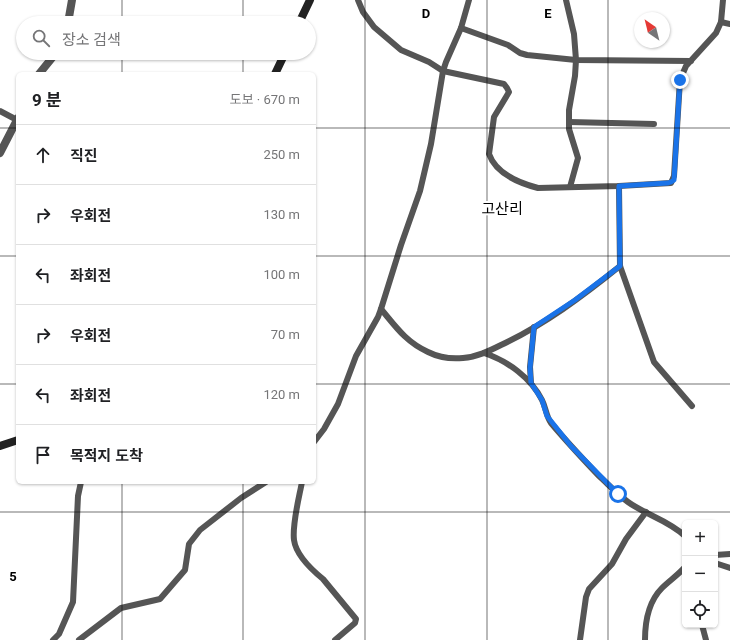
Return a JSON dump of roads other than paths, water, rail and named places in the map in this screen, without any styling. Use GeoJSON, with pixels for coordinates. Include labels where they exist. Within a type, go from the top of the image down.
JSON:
{"type":"FeatureCollection","features":[{"type":"Feature","properties":{"kind":"main road"},"geometry":{"type":"LineString","coordinates":[[302,16],[310,0]]}},
{"type":"Feature","properties":{"kind":"main road"},"geometry":{"type":"LineString","coordinates":[[276,72],[282,60]]}},
{"type":"Feature","properties":{"kind":"main road"},"geometry":{"type":"LineString","coordinates":[[0,446],[16,441]]}},
{"type":"Feature","properties":{"kind":"street"},"geometry":{"type":"LineString","coordinates":[[69,16],[72,0]]}},
{"type":"Feature","properties":{"kind":"street"},"geometry":{"type":"LineString","coordinates":[[358,0],[363,12],[374,27],[401,50],[429,62],[443,71],[504,84],[508,88],[509,92],[494,117],[489,154],[490,159],[503,174],[525,185],[538,188],[619,186],[668,183],[674,180],[680,80],[686,66],[716,33],[721,22],[723,0]]}},
{"type":"Feature","properties":{"kind":"street"},"geometry":{"type":"LineString","coordinates":[[316,439],[324,429],[338,404],[356,356],[381,309],[420,191],[431,144],[443,71],[461,28],[469,0]]}},
{"type":"Feature","properties":{"kind":"street"},"geometry":{"type":"LineString","coordinates":[[566,0],[574,34],[576,60],[575,76],[569,110],[569,129],[578,158],[570,187]]}},
{"type":"Feature","properties":{"kind":"street"},"geometry":{"type":"LineString","coordinates":[[721,22],[730,24]]}},
{"type":"Feature","properties":{"kind":"street"},"geometry":{"type":"LineString","coordinates":[[461,28],[508,45],[520,53],[576,60],[691,61]]}},
{"type":"Feature","properties":{"kind":"street"},"geometry":{"type":"LineString","coordinates":[[41,72],[51,60]]}},
{"type":"Feature","properties":{"kind":"street"},"geometry":{"type":"LineString","coordinates":[[0,111],[16,118]]}},
{"type":"Feature","properties":{"kind":"street"},"geometry":{"type":"LineString","coordinates":[[569,122],[654,124]]}},
{"type":"Feature","properties":{"kind":"street"},"geometry":{"type":"LineString","coordinates":[[0,153],[16,123]]}},
{"type":"Feature","properties":{"kind":"street"},"geometry":{"type":"LineString","coordinates":[[619,186],[620,266],[654,362],[692,406]]}},
{"type":"Feature","properties":{"kind":"street"},"geometry":{"type":"LineString","coordinates":[[381,309],[400,333],[411,343],[428,352],[448,357],[464,358],[484,353],[534,327],[575,300],[620,266]]}},
{"type":"Feature","properties":{"kind":"street"},"geometry":{"type":"LineString","coordinates":[[531,383],[530,363],[534,327]]}},
{"type":"Feature","properties":{"kind":"street"},"geometry":{"type":"LineString","coordinates":[[484,353],[505,363],[531,383],[542,400],[550,421],[571,446],[618,494],[630,504],[673,526],[682,534]]}},
{"type":"Feature","properties":{"kind":"street"},"geometry":{"type":"LineString","coordinates":[[53,640],[59,634],[73,602],[78,496],[81,484]]}},
{"type":"Feature","properties":{"kind":"street"},"geometry":{"type":"LineString","coordinates":[[79,640],[121,608],[160,599],[185,570],[189,544],[200,530],[241,498],[263,484]]}},
{"type":"Feature","properties":{"kind":"street"},"geometry":{"type":"LineString","coordinates":[[302,484],[295,522],[294,542],[302,557],[317,574],[324,579],[356,619],[355,624],[335,640]]}},
{"type":"Feature","properties":{"kind":"street"},"geometry":{"type":"LineString","coordinates":[[580,640],[586,597],[589,589],[612,564],[626,539],[646,512]]}},
{"type":"Feature","properties":{"kind":"street"},"geometry":{"type":"LineString","coordinates":[[718,555],[730,554]]}},
{"type":"Feature","properties":{"kind":"street"},"geometry":{"type":"LineString","coordinates":[[718,564],[730,568]]}},
{"type":"Feature","properties":{"kind":"street"},"geometry":{"type":"LineString","coordinates":[[646,640],[645,625],[651,605],[659,592],[682,570]]}},
{"type":"Feature","properties":{"kind":"street"},"geometry":{"type":"LineString","coordinates":[[703,628],[706,640]]}},
{"type":"Feature","properties":{"kind":"district","name":"고산리"},"geometry":{"type":"Point","coordinates":[502,209]}}]}
